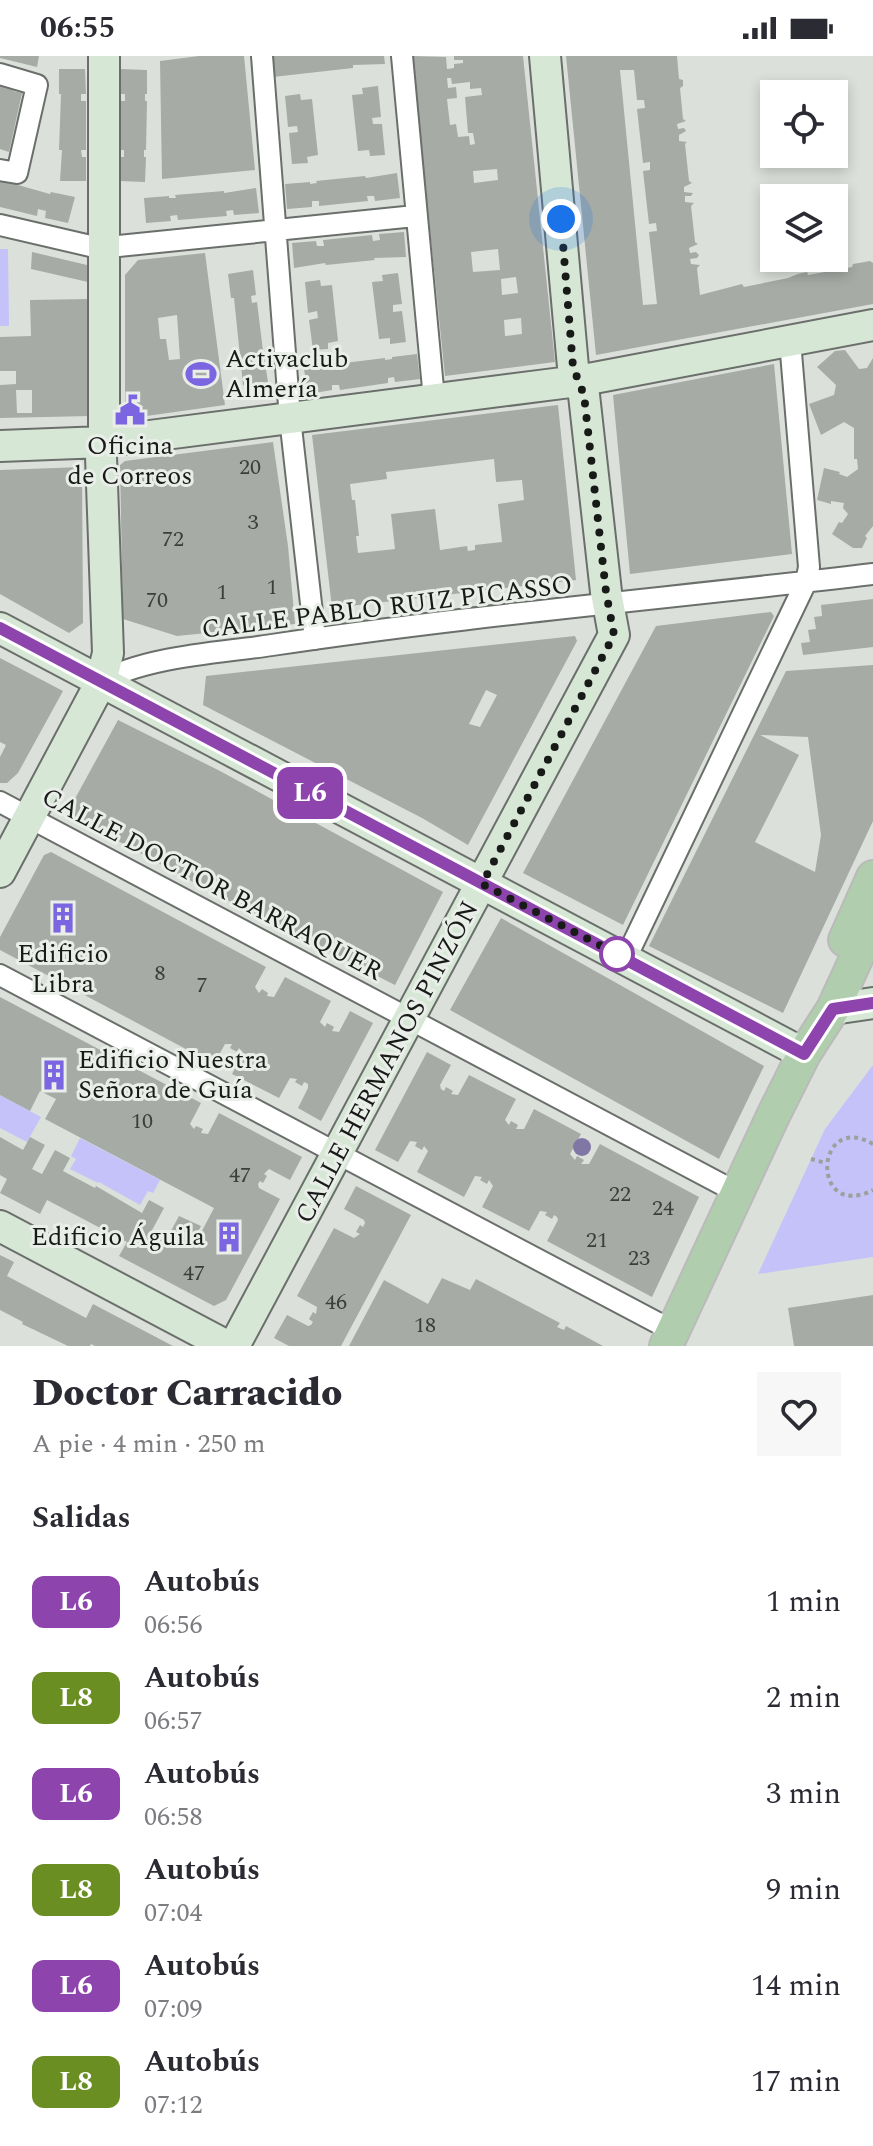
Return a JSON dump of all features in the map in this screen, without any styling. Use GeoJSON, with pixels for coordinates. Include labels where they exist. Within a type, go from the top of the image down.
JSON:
{"type":"FeatureCollection","features":[{"type":"Feature","properties":{"kind":"main road"},"geometry":{"type":"LineString","coordinates":[[804,1054],[816,1006],[873,877]]}},
{"type":"Feature","properties":{"kind":"main road"},"geometry":{"type":"LineString","coordinates":[[670,1339],[804,1054],[833,1009],[873,922]]}},
{"type":"Feature","properties":{"kind":"street"},"geometry":{"type":"LineString","coordinates":[[0,872],[101,682],[108,653],[101,456],[104,56]]}},
{"type":"Feature","properties":{"kind":"street"},"geometry":{"type":"LineString","coordinates":[[262,56],[290,418],[315,639]]}},
{"type":"Feature","properties":{"kind":"street"},"geometry":{"type":"LineString","coordinates":[[402,56],[434,399]]}},
{"type":"Feature","properties":{"kind":"street","name":"CALLE HERMANOS PINZÓN"},"geometry":{"type":"LineString","coordinates":[[234,1346],[614,635],[584,395],[573,367],[545,56]]}},
{"type":"Feature","properties":{"kind":"street"},"geometry":{"type":"LineString","coordinates":[[0,74],[37,85],[8,172]]}},
{"type":"Feature","properties":{"kind":"street"},"geometry":{"type":"LineString","coordinates":[[0,225],[104,247],[415,216]]}},
{"type":"Feature","properties":{"kind":"street"},"geometry":{"type":"LineString","coordinates":[[0,446],[103,442],[578,381],[873,325]]}},
{"type":"Feature","properties":{"kind":"street"},"geometry":{"type":"LineString","coordinates":[[625,960],[806,582],[809,567],[790,341]]}},
{"type":"Feature","properties":{"kind":"street","name":"CALLE PABLO RUIZ PICASSO"},"geometry":{"type":"LineString","coordinates":[[101,682],[118,672],[147,664],[315,639],[873,574]]}},
{"type":"Feature","properties":{"kind":"street"},"geometry":{"type":"LineString","coordinates":[[0,628],[804,1054]]}},
{"type":"Feature","properties":{"kind":"street","name":"CALLE DOCTOR BARRAQUER"},"geometry":{"type":"LineString","coordinates":[[0,802],[738,1193]]}},
{"type":"Feature","properties":{"kind":"street"},"geometry":{"type":"LineString","coordinates":[[0,975],[337,1154],[670,1339]]}},
{"type":"Feature","properties":{"kind":"street"},"geometry":{"type":"LineString","coordinates":[[833,1009],[873,1003]]}},
{"type":"Feature","properties":{"kind":"street"},"geometry":{"type":"LineString","coordinates":[[0,1226],[227,1346]]}},
{"type":"Feature","properties":{"kind":"path"},"geometry":{"type":"LineString","coordinates":[[873,1144],[851,1138],[841,1142],[833,1148],[826,1163],[827,1177],[839,1191],[854,1196],[873,1190]]}},
{"type":"Feature","properties":{"kind":"path"},"geometry":{"type":"LineString","coordinates":[[811,1159],[826,1163]]}},
{"type":"Feature","properties":{"kind":"shaded area"},"geometry":{"type":"Polygon","coordinates":[[[0,249],[8,249],[9,326],[0,326],[0,249]]]}},
{"type":"Feature","properties":{"kind":"shaded area"},"geometry":{"type":"Polygon","coordinates":[[[873,1065],[873,1257],[758,1274],[825,1129],[873,1065]]]}},
{"type":"Feature","properties":{"kind":"shaded area"},"geometry":{"type":"Polygon","coordinates":[[[0,1095],[41,1117],[27,1142],[0,1128],[0,1095]]]}},
{"type":"Feature","properties":{"kind":"shaded area"},"geometry":{"type":"Polygon","coordinates":[[[80,1138],[160,1180],[153,1193],[148,1191],[140,1205],[70,1169],[76,1159],[71,1156],[80,1138]]]}},
{"type":"Feature","properties":{"kind":"building"},"geometry":{"type":"Polygon","coordinates":[[[0,56],[39,56],[37,67],[0,56]]]}},
{"type":"Feature","properties":{"kind":"building"},"geometry":{"type":"Polygon","coordinates":[[[199,56],[244,56],[255,170],[162,179],[160,61],[199,56]]]}},
{"type":"Feature","properties":{"kind":"building"},"geometry":{"type":"Polygon","coordinates":[[[270,56],[384,56],[385,64],[353,65],[353,68],[273,77],[270,56]]]}},
{"type":"Feature","properties":{"kind":"building"},"geometry":{"type":"Polygon","coordinates":[[[412,56],[446,57],[447,69],[463,63],[463,60],[454,60],[454,56],[523,56],[555,362],[445,376],[412,56]],[[447,78],[448,88],[456,87],[457,98],[447,99],[450,125],[456,124],[458,137],[469,136],[470,145],[475,144],[473,133],[468,133],[465,97],[482,95],[481,88],[470,89],[470,82],[452,84],[451,78],[447,78]],[[497,169],[473,171],[474,183],[498,180],[497,169]],[[498,249],[471,252],[473,272],[500,270],[498,249]],[[516,277],[501,279],[502,295],[518,293],[516,277]],[[521,318],[504,320],[505,336],[522,334],[521,318]]]}},
{"type":"Feature","properties":{"kind":"building"},"geometry":{"type":"Polygon","coordinates":[[[566,56],[677,56],[679,79],[683,80],[680,88],[683,119],[686,121],[677,124],[678,129],[684,128],[686,131],[679,135],[679,141],[687,142],[689,181],[692,183],[684,187],[684,192],[693,193],[685,196],[685,202],[694,203],[691,206],[695,242],[698,244],[689,248],[690,253],[699,255],[690,259],[691,264],[700,265],[697,268],[700,295],[807,272],[808,275],[848,272],[853,264],[870,261],[873,263],[873,304],[596,355],[566,56]],[[620,70],[643,305],[657,304],[649,232],[657,231],[656,223],[649,224],[643,171],[650,170],[650,162],[643,163],[637,109],[645,108],[644,100],[637,100],[634,70],[620,70]]]}},
{"type":"Feature","properties":{"kind":"building"},"geometry":{"type":"Polygon","coordinates":[[[59,69],[85,69],[86,94],[81,94],[81,101],[86,101],[86,150],[81,150],[82,157],[86,157],[86,181],[60,181],[59,69]]]}},
{"type":"Feature","properties":{"kind":"building"},"geometry":{"type":"Polygon","coordinates":[[[121,69],[147,70],[145,182],[119,181],[119,157],[124,157],[124,150],[119,150],[120,101],[125,101],[125,94],[120,94],[121,69]]]}},
{"type":"Feature","properties":{"kind":"building"},"geometry":{"type":"Polygon","coordinates":[[[0,82],[15,86],[13,91],[22,93],[9,152],[0,149],[0,82]]]}},
{"type":"Feature","properties":{"kind":"building"},"geometry":{"type":"Polygon","coordinates":[[[378,86],[381,117],[372,118],[373,124],[382,124],[385,155],[370,156],[369,150],[358,151],[352,95],[363,94],[362,88],[378,86]]]}},
{"type":"Feature","properties":{"kind":"building"},"geometry":{"type":"Polygon","coordinates":[[[300,94],[301,100],[312,99],[318,155],[307,157],[308,163],[292,164],[289,133],[298,132],[297,126],[288,127],[285,96],[300,94]]]}},
{"type":"Feature","properties":{"kind":"building"},"geometry":{"type":"Polygon","coordinates":[[[397,173],[400,198],[375,201],[374,196],[367,196],[368,201],[319,206],[319,201],[312,201],[312,207],[287,209],[285,184],[310,184],[397,173]]]}},
{"type":"Feature","properties":{"kind":"building"},"geometry":{"type":"Polygon","coordinates":[[[0,180],[50,194],[75,197],[68,223],[45,218],[46,211],[38,209],[37,216],[0,207],[0,180]]]}},
{"type":"Feature","properties":{"kind":"building"},"geometry":{"type":"Polygon","coordinates":[[[256,188],[259,213],[234,215],[233,210],[226,211],[227,216],[178,220],[177,215],[170,216],[171,221],[146,223],[144,198],[176,198],[175,195],[256,188]]]}},
{"type":"Feature","properties":{"kind":"building"},"geometry":{"type":"Polygon","coordinates":[[[404,232],[406,257],[294,268],[292,243],[316,241],[317,246],[324,246],[323,240],[372,235],[373,241],[380,240],[379,234],[404,232]]]}},
{"type":"Feature","properties":{"kind":"building"},"geometry":{"type":"Polygon","coordinates":[[[32,252],[87,265],[88,282],[31,269],[32,252]]]}},
{"type":"Feature","properties":{"kind":"building"},"geometry":{"type":"Polygon","coordinates":[[[205,253],[225,405],[125,419],[125,275],[138,260],[205,253]],[[177,315],[158,318],[160,339],[166,339],[169,360],[180,359],[177,315]]]}},
{"type":"Feature","properties":{"kind":"building"},"geometry":{"type":"Polygon","coordinates":[[[253,270],[256,295],[251,296],[252,303],[257,302],[263,351],[258,351],[259,358],[264,357],[268,382],[243,385],[234,298],[231,298],[228,274],[253,270]]]}},
{"type":"Feature","properties":{"kind":"building"},"geometry":{"type":"Polygon","coordinates":[[[398,273],[402,304],[393,305],[393,312],[402,311],[406,342],[390,344],[390,338],[379,339],[372,282],[383,281],[382,275],[398,273]]]}},
{"type":"Feature","properties":{"kind":"building"},"geometry":{"type":"Polygon","coordinates":[[[320,280],[321,286],[332,285],[338,341],[328,343],[328,349],[313,350],[309,320],[318,318],[317,311],[308,313],[305,282],[320,280]]]}},
{"type":"Feature","properties":{"kind":"building"},"geometry":{"type":"Polygon","coordinates":[[[88,299],[90,416],[0,418],[0,385],[16,384],[16,371],[0,371],[0,337],[31,336],[30,300],[88,299]],[[16,390],[17,413],[32,413],[32,390],[16,390]]]}},
{"type":"Feature","properties":{"kind":"building"},"geometry":{"type":"Polygon","coordinates":[[[845,350],[859,369],[867,368],[873,358],[873,526],[865,536],[867,538],[862,548],[853,548],[832,534],[848,514],[843,508],[844,503],[831,501],[831,504],[817,500],[824,468],[847,477],[858,469],[857,459],[854,459],[854,428],[844,422],[821,435],[809,404],[834,395],[836,385],[817,367],[835,351],[845,350]]]}},
{"type":"Feature","properties":{"kind":"building"},"geometry":{"type":"Polygon","coordinates":[[[417,354],[420,379],[395,382],[394,377],[388,378],[388,383],[340,390],[339,385],[332,385],[332,390],[308,394],[304,369],[330,368],[337,367],[336,364],[417,354]]]}},
{"type":"Feature","properties":{"kind":"building"},"geometry":{"type":"Polygon","coordinates":[[[774,364],[792,554],[630,574],[613,395],[774,364]]]}},
{"type":"Feature","properties":{"kind":"building"},"geometry":{"type":"Polygon","coordinates":[[[558,405],[576,580],[332,608],[312,435],[558,405]],[[494,459],[386,472],[387,479],[350,484],[352,500],[355,500],[358,553],[395,549],[391,514],[435,509],[440,550],[467,546],[468,551],[475,550],[475,545],[502,542],[498,504],[524,500],[522,480],[496,482],[494,459]]]}},
{"type":"Feature","properties":{"kind":"building"},"geometry":{"type":"Polygon","coordinates":[[[273,442],[288,546],[295,624],[177,636],[123,619],[120,465],[125,461],[273,442]]]}},
{"type":"Feature","properties":{"kind":"building"},"geometry":{"type":"Polygon","coordinates":[[[82,467],[83,623],[69,633],[0,594],[0,470],[82,467]]]}},
{"type":"Feature","properties":{"kind":"building"},"geometry":{"type":"Polygon","coordinates":[[[873,599],[873,647],[803,655],[801,643],[810,642],[808,630],[816,629],[814,617],[822,616],[821,605],[873,599]]]}},
{"type":"Feature","properties":{"kind":"building"},"geometry":{"type":"Polygon","coordinates":[[[771,612],[774,616],[623,925],[523,873],[656,626],[771,612]]]}},
{"type":"Feature","properties":{"kind":"building"},"geometry":{"type":"Polygon","coordinates":[[[575,636],[577,641],[468,845],[203,705],[206,676],[575,636]],[[486,690],[469,724],[480,727],[497,695],[486,690]]]}},
{"type":"Feature","properties":{"kind":"building"},"geometry":{"type":"Polygon","coordinates":[[[0,658],[63,691],[18,773],[7,783],[0,783],[0,757],[6,745],[0,742],[0,658]]]}},
{"type":"Feature","properties":{"kind":"building"},"geometry":{"type":"Polygon","coordinates":[[[873,665],[873,821],[783,1013],[649,946],[786,671],[873,665]],[[760,735],[799,755],[755,842],[815,872],[821,835],[808,737],[760,735]]]}},
{"type":"Feature","properties":{"kind":"building"},"geometry":{"type":"Polygon","coordinates":[[[118,720],[220,771],[443,892],[395,985],[213,893],[76,818],[71,806],[118,720]]]}},
{"type":"Feature","properties":{"kind":"building"},"geometry":{"type":"Polygon","coordinates":[[[51,852],[266,967],[255,987],[259,993],[262,989],[268,993],[267,996],[274,997],[285,977],[331,1001],[320,1022],[325,1027],[327,1023],[334,1027],[332,1031],[339,1032],[350,1011],[373,1023],[321,1121],[298,1108],[308,1084],[304,1082],[302,1086],[295,1082],[297,1079],[290,1078],[279,1098],[232,1074],[243,1053],[239,1048],[237,1052],[230,1048],[232,1044],[225,1044],[214,1064],[0,950],[0,937],[44,855],[51,852]]]}},
{"type":"Feature","properties":{"kind":"building"},"geometry":{"type":"Polygon","coordinates":[[[501,918],[764,1066],[719,1159],[450,1010],[501,918]]]}},
{"type":"Feature","properties":{"kind":"building"},"geometry":{"type":"Polygon","coordinates":[[[0,997],[201,1103],[190,1124],[194,1129],[196,1126],[203,1129],[201,1133],[208,1134],[219,1113],[302,1157],[290,1180],[269,1169],[264,1174],[267,1176],[263,1183],[260,1181],[258,1184],[259,1188],[280,1199],[226,1300],[214,1306],[119,1256],[127,1242],[47,1200],[40,1214],[0,1193],[7,1179],[0,1175],[0,1137],[23,1150],[30,1137],[45,1145],[32,1169],[42,1174],[55,1150],[70,1158],[63,1171],[142,1213],[149,1200],[164,1208],[151,1232],[165,1242],[179,1216],[201,1226],[192,1243],[195,1244],[214,1208],[45,1119],[56,1099],[40,1091],[30,1111],[0,1095],[0,997]]]}},
{"type":"Feature","properties":{"kind":"building"},"geometry":{"type":"Polygon","coordinates":[[[427,1052],[451,1065],[440,1085],[444,1091],[446,1087],[453,1091],[451,1094],[458,1095],[469,1075],[516,1099],[505,1120],[509,1125],[511,1121],[518,1125],[516,1129],[524,1129],[534,1109],[581,1134],[570,1154],[575,1160],[577,1156],[584,1160],[581,1164],[589,1164],[600,1144],[699,1197],[652,1297],[547,1241],[558,1220],[554,1215],[552,1219],[545,1215],[547,1212],[540,1211],[529,1231],[482,1207],[493,1186],[489,1180],[487,1184],[480,1180],[482,1177],[475,1176],[464,1197],[417,1172],[428,1151],[424,1146],[422,1150],[415,1146],[417,1142],[410,1141],[398,1162],[375,1150],[427,1052]]]}},
{"type":"Feature","properties":{"kind":"building"},"geometry":{"type":"Polygon","coordinates":[[[356,1186],[411,1215],[341,1346],[289,1346],[274,1338],[287,1315],[308,1326],[313,1322],[309,1319],[313,1312],[316,1314],[317,1307],[297,1296],[334,1228],[354,1238],[360,1234],[356,1232],[360,1225],[363,1227],[365,1223],[344,1209],[356,1186]]]}},
{"type":"Feature","properties":{"kind":"building"},"geometry":{"type":"Polygon","coordinates":[[[0,1255],[14,1262],[7,1276],[86,1318],[93,1304],[173,1346],[68,1346],[22,1324],[0,1310],[0,1255]]]}},
{"type":"Feature","properties":{"kind":"building"},"geometry":{"type":"Polygon","coordinates":[[[442,1278],[470,1290],[476,1279],[560,1323],[557,1327],[564,1330],[566,1326],[603,1346],[349,1346],[384,1280],[428,1304],[442,1278]]]}},
{"type":"Feature","properties":{"kind":"building"},"geometry":{"type":"Polygon","coordinates":[[[873,1295],[873,1346],[794,1346],[788,1308],[873,1295]]]}},
{"type":"Feature","properties":{"kind":"bus line","name":"L6"},"geometry":{"type":"LineString","coordinates":[[0,628],[804,1054],[833,1009],[873,1003]]}},
{"type":"Feature","properties":{"kind":"place","name":"Activaclub Almería"},"geometry":{"type":"Point","coordinates":[201,374]}},
{"type":"Feature","properties":{"kind":"place","name":"Oficina de Correos"},"geometry":{"type":"Point","coordinates":[130,410]}},
{"type":"Feature","properties":{"kind":"place","name":"Edificio Libra"},"geometry":{"type":"Point","coordinates":[63,918]}},
{"type":"Feature","properties":{"kind":"place","name":"Edificio Nuestra Señora de Guía"},"geometry":{"type":"Point","coordinates":[54,1075]}},
{"type":"Feature","properties":{"kind":"place","name":"Edificio Águila"},"geometry":{"type":"Point","coordinates":[229,1237]}},
{"type":"Feature","properties":{"kind":"route"},"geometry":{"type":"LineString","coordinates":[[561,219],[573,367],[584,395],[606,592],[614,635],[482,884],[617,954]]}}]}
